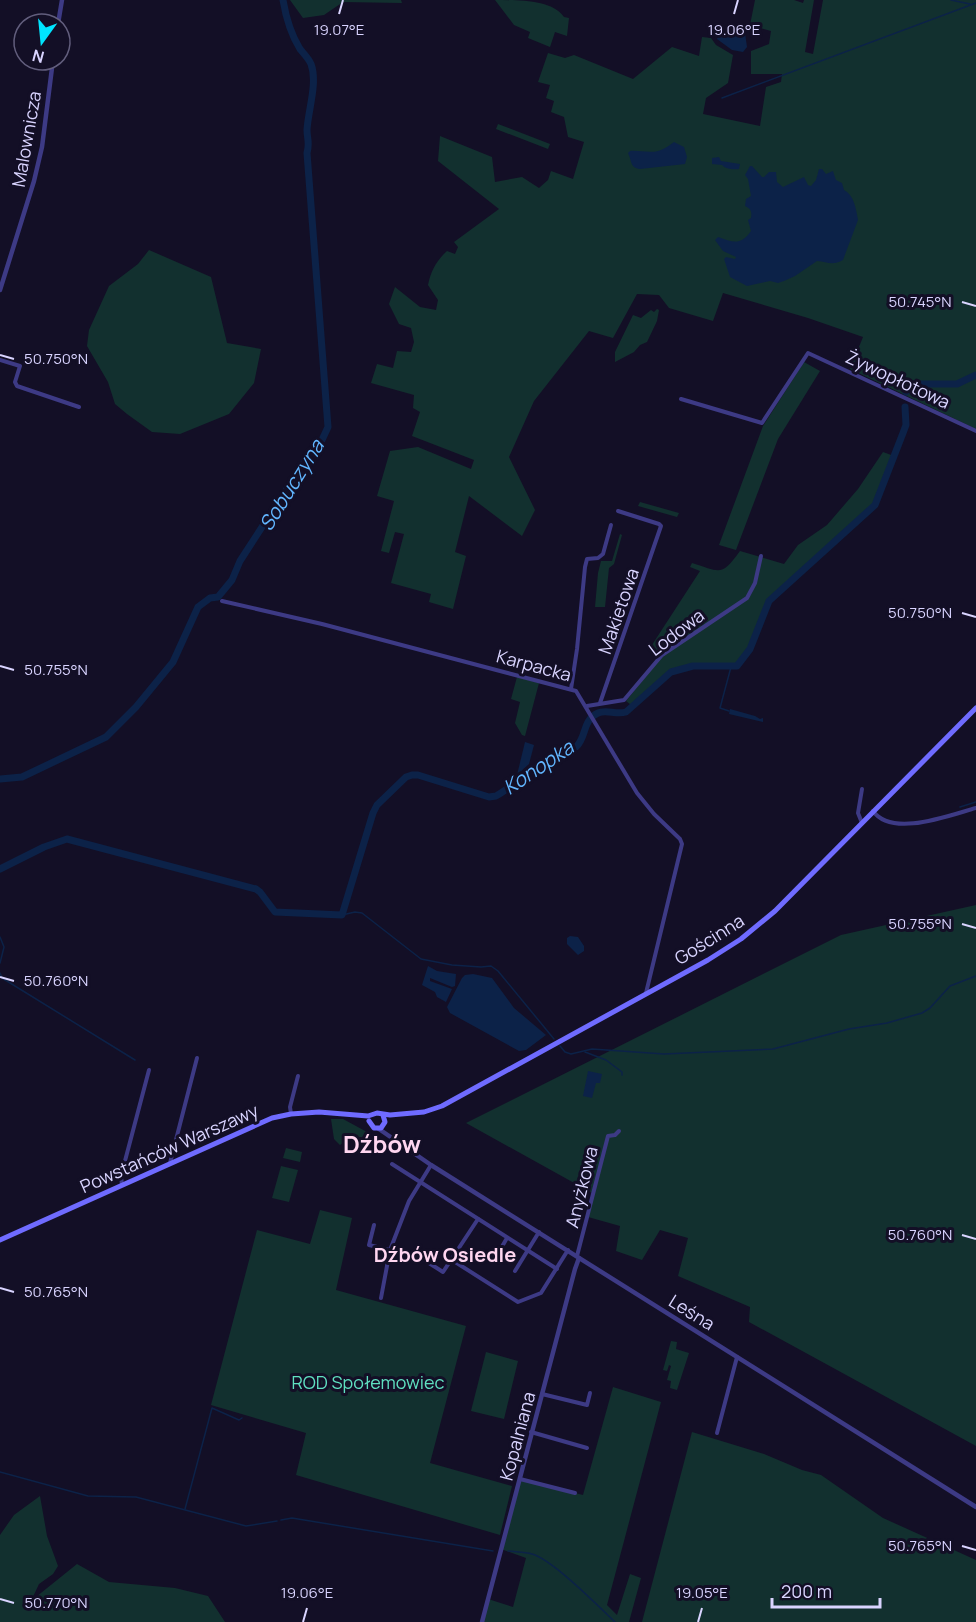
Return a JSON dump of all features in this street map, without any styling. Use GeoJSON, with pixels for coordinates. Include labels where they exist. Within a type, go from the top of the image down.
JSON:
{"type":"FeatureCollection","features":[{"type":"Feature","properties":{"kind":"main road","name":"Gościnna"},"geometry":{"type":"LineString","coordinates":[[383,1122],[401,1115],[424,1112],[442,1106],[722,952],[758,925],[976,708]]}},
{"type":"Feature","properties":{"kind":"main road","name":"Powstańców Warszawy"},"geometry":{"type":"LineString","coordinates":[[0,1240],[272,1118],[319,1112],[370,1118],[377,1113],[383,1122]]}},
{"type":"Feature","properties":{"kind":"main road"},"geometry":{"type":"LineString","coordinates":[[370,1118],[372,1127],[383,1122]]}},
{"type":"Feature","properties":{"kind":"street","name":"Malownicza"},"geometry":{"type":"LineString","coordinates":[[0,290],[42,147],[51,72]]}},
{"type":"Feature","properties":{"kind":"street","name":"Żywopłotowa"},"geometry":{"type":"LineString","coordinates":[[681,399],[762,423],[808,353],[976,431]]}},
{"type":"Feature","properties":{"kind":"street"},"geometry":{"type":"LineString","coordinates":[[0,360],[20,366],[15,382],[17,386],[79,407]]}},
{"type":"Feature","properties":{"kind":"street","name":"Makietowa"},"geometry":{"type":"LineString","coordinates":[[600,703],[661,526],[618,512]]}},
{"type":"Feature","properties":{"kind":"street"},"geometry":{"type":"LineString","coordinates":[[571,689],[585,567],[589,558],[598,558],[603,554],[611,525]]}},
{"type":"Feature","properties":{"kind":"street","name":"Lodowa"},"geometry":{"type":"LineString","coordinates":[[587,706],[624,700],[662,655],[747,598],[755,583],[761,556]]}},
{"type":"Feature","properties":{"kind":"street","name":"Karpacka"},"geometry":{"type":"LineString","coordinates":[[222,601],[322,624],[579,693],[637,793],[654,814],[680,839],[682,844],[646,993]]}},
{"type":"Feature","properties":{"kind":"street"},"geometry":{"type":"LineString","coordinates":[[862,789],[858,813],[862,823]]}},
{"type":"Feature","properties":{"kind":"street"},"geometry":{"type":"LineString","coordinates":[[873,811],[881,820],[892,824],[903,824],[939,819],[976,808]]}},
{"type":"Feature","properties":{"kind":"street"},"geometry":{"type":"LineString","coordinates":[[170,1164],[197,1058]]}},
{"type":"Feature","properties":{"kind":"street"},"geometry":{"type":"LineString","coordinates":[[122,1185],[121,1176],[148,1070]]}},
{"type":"Feature","properties":{"kind":"street"},"geometry":{"type":"LineString","coordinates":[[291,1114],[290,1107],[298,1076]]}},
{"type":"Feature","properties":{"kind":"street","name":"Leśna"},"geometry":{"type":"LineString","coordinates":[[383,1122],[394,1140],[431,1165],[976,1507]]}},
{"type":"Feature","properties":{"kind":"street","name":"Anyżkowa"},"geometry":{"type":"LineString","coordinates":[[578,1257],[608,1136],[615,1135],[619,1131]]}},
{"type":"Feature","properties":{"kind":"street"},"geometry":{"type":"LineString","coordinates":[[392,1164],[557,1269]]}},
{"type":"Feature","properties":{"kind":"street"},"geometry":{"type":"LineString","coordinates":[[381,1298],[390,1250],[409,1201],[431,1165]]}},
{"type":"Feature","properties":{"kind":"street"},"geometry":{"type":"LineString","coordinates":[[374,1225],[369,1245],[421,1258],[443,1272],[478,1219]]}},
{"type":"Feature","properties":{"kind":"street"},"geometry":{"type":"LineString","coordinates":[[515,1271],[539,1232]]}},
{"type":"Feature","properties":{"kind":"street"},"geometry":{"type":"LineString","coordinates":[[493,1262],[507,1238]]}},
{"type":"Feature","properties":{"kind":"street"},"geometry":{"type":"LineString","coordinates":[[452,1260],[518,1302],[542,1293],[568,1250]]}},
{"type":"Feature","properties":{"kind":"street","name":"Kopalniana"},"geometry":{"type":"LineString","coordinates":[[482,1622],[578,1257]]}},
{"type":"Feature","properties":{"kind":"street"},"geometry":{"type":"LineString","coordinates":[[717,1433],[737,1357]]}},
{"type":"Feature","properties":{"kind":"street"},"geometry":{"type":"LineString","coordinates":[[542,1394],[586,1405],[590,1393]]}},
{"type":"Feature","properties":{"kind":"street"},"geometry":{"type":"LineString","coordinates":[[531,1432],[587,1448]]}},
{"type":"Feature","properties":{"kind":"street"},"geometry":{"type":"LineString","coordinates":[[520,1479],[575,1493]]}},
{"type":"Feature","properties":{"kind":"green space"},"geometry":{"type":"Polygon","coordinates":[[[290,0],[401,0],[402,3],[343,2],[324,15],[303,18],[290,0]]]}},
{"type":"Feature","properties":{"kind":"green space"},"geometry":{"type":"Polygon","coordinates":[[[495,0],[534,2],[552,7],[564,17],[569,18],[567,36],[555,32],[550,47],[528,38],[530,32],[514,25],[495,0]]]}},
{"type":"Feature","properties":{"kind":"green space"},"geometry":{"type":"Polygon","coordinates":[[[755,0],[794,0],[803,3],[804,0],[814,0],[805,52],[813,54],[823,0],[976,0],[976,429],[850,369],[863,337],[723,293],[713,321],[669,308],[659,295],[637,294],[613,338],[589,331],[534,401],[509,457],[535,510],[522,536],[469,496],[455,552],[466,556],[453,609],[429,602],[431,594],[391,583],[404,534],[395,532],[389,553],[381,551],[394,501],[377,496],[390,451],[418,447],[471,469],[474,460],[412,436],[420,412],[413,408],[414,395],[371,383],[377,364],[393,368],[397,351],[411,352],[414,342],[411,328],[399,324],[389,304],[395,287],[420,307],[436,310],[438,300],[428,285],[437,262],[447,251],[455,254],[458,247],[454,242],[499,209],[438,161],[440,136],[492,157],[495,182],[522,177],[539,188],[548,180],[551,171],[573,179],[584,142],[568,137],[564,117],[551,112],[554,101],[546,98],[550,85],[538,82],[548,53],[565,58],[574,55],[633,79],[672,47],[699,56],[702,37],[711,38],[716,45],[733,55],[728,83],[706,98],[703,114],[760,126],[766,87],[781,82],[782,74],[751,74],[751,51],[769,44],[771,31],[750,25],[755,0]]]}},
{"type":"Feature","properties":{"kind":"green space"},"geometry":{"type":"Polygon","coordinates":[[[498,124],[550,144],[548,149],[496,129],[498,124]]]}},
{"type":"Feature","properties":{"kind":"green space"},"geometry":{"type":"Polygon","coordinates":[[[149,250],[211,277],[227,343],[261,349],[254,383],[229,414],[180,434],[152,432],[115,404],[108,382],[87,346],[89,330],[109,286],[138,264],[149,250]]]}},
{"type":"Feature","properties":{"kind":"green space"},"geometry":{"type":"Polygon","coordinates":[[[651,310],[654,312],[659,310],[657,321],[647,342],[615,362],[615,352],[633,315],[641,318],[651,310]]]}},
{"type":"Feature","properties":{"kind":"green space"},"geometry":{"type":"Polygon","coordinates":[[[804,362],[820,371],[778,439],[736,550],[719,545],[763,426],[804,362]]]}},
{"type":"Feature","properties":{"kind":"green space"},"geometry":{"type":"Polygon","coordinates":[[[883,452],[894,456],[873,504],[767,600],[740,662],[734,665],[701,664],[678,667],[631,705],[626,701],[663,655],[650,648],[700,571],[690,567],[692,563],[709,569],[724,569],[740,551],[784,564],[798,545],[827,525],[858,489],[883,452]]]}},
{"type":"Feature","properties":{"kind":"green space"},"geometry":{"type":"Polygon","coordinates":[[[640,502],[679,513],[677,517],[638,506],[640,502]]]}},
{"type":"Feature","properties":{"kind":"green space"},"geometry":{"type":"Polygon","coordinates":[[[620,534],[622,535],[614,564],[609,568],[605,607],[595,607],[601,561],[612,561],[620,534]]]}},
{"type":"Feature","properties":{"kind":"green space"},"geometry":{"type":"Polygon","coordinates":[[[517,677],[539,683],[525,736],[515,723],[520,702],[511,699],[517,677]]]}},
{"type":"Feature","properties":{"kind":"green space"},"geometry":{"type":"Polygon","coordinates":[[[976,905],[976,1446],[749,1322],[750,1307],[678,1276],[688,1238],[660,1230],[642,1260],[616,1251],[620,1226],[588,1217],[594,1194],[466,1123],[841,935],[976,905]]]}},
{"type":"Feature","properties":{"kind":"green space"},"geometry":{"type":"Polygon","coordinates":[[[331,1119],[343,1119],[367,1132],[362,1137],[348,1139],[340,1145],[334,1139],[331,1119]]]}},
{"type":"Feature","properties":{"kind":"green space"},"geometry":{"type":"Polygon","coordinates":[[[286,1148],[302,1152],[300,1162],[283,1158],[286,1148]]]}},
{"type":"Feature","properties":{"kind":"green space"},"geometry":{"type":"Polygon","coordinates":[[[281,1166],[298,1170],[289,1202],[272,1198],[281,1166]]]}},
{"type":"Feature","properties":{"kind":"green space","name":"ROD Społemowiec"},"geometry":{"type":"Polygon","coordinates":[[[320,1210],[352,1218],[336,1290],[466,1326],[430,1463],[512,1486],[500,1535],[296,1475],[306,1433],[211,1405],[257,1230],[310,1244],[320,1210]]]}},
{"type":"Feature","properties":{"kind":"green space"},"geometry":{"type":"Polygon","coordinates":[[[671,1341],[677,1342],[676,1349],[689,1353],[677,1390],[670,1388],[671,1381],[667,1380],[671,1366],[669,1365],[667,1371],[663,1370],[671,1341]]]}},
{"type":"Feature","properties":{"kind":"green space"},"geometry":{"type":"Polygon","coordinates":[[[486,1352],[518,1361],[504,1419],[471,1411],[486,1352]]]}},
{"type":"Feature","properties":{"kind":"green space"},"geometry":{"type":"Polygon","coordinates":[[[613,1387],[661,1402],[607,1605],[617,1615],[630,1574],[641,1578],[629,1622],[482,1622],[488,1599],[513,1607],[526,1558],[501,1549],[520,1479],[583,1495],[613,1387]]]}},
{"type":"Feature","properties":{"kind":"green space"},"geometry":{"type":"Polygon","coordinates":[[[692,1432],[764,1454],[802,1470],[821,1475],[883,1518],[976,1560],[976,1622],[642,1622],[692,1432]]]}},
{"type":"Feature","properties":{"kind":"green space"},"geometry":{"type":"Polygon","coordinates":[[[40,1496],[47,1536],[58,1566],[53,1574],[39,1584],[31,1601],[77,1564],[109,1582],[175,1588],[208,1596],[225,1622],[0,1622],[0,1535],[14,1515],[40,1496]]]}},
{"type":"Feature","properties":{"kind":"water"},"geometry":{"type":"Polygon","coordinates":[[[737,30],[745,33],[747,47],[743,52],[732,50],[717,39],[720,32],[737,30]]]}},
{"type":"Feature","properties":{"kind":"water"},"geometry":{"type":"Polygon","coordinates":[[[674,142],[684,147],[687,157],[685,164],[640,169],[632,164],[628,153],[630,151],[657,151],[674,142]]]}},
{"type":"Feature","properties":{"kind":"water"},"geometry":{"type":"Polygon","coordinates":[[[719,157],[721,161],[740,164],[739,169],[712,164],[712,158],[719,157]]]}},
{"type":"Feature","properties":{"kind":"water"},"geometry":{"type":"Polygon","coordinates":[[[750,166],[762,177],[769,172],[776,172],[777,182],[783,187],[804,177],[811,186],[816,180],[819,169],[826,174],[833,171],[836,180],[842,183],[844,190],[852,199],[858,220],[843,260],[833,263],[817,261],[795,276],[778,283],[770,281],[747,286],[730,277],[724,259],[726,257],[735,259],[736,257],[723,251],[715,240],[718,237],[737,242],[744,239],[751,231],[748,220],[751,218],[751,212],[745,206],[746,199],[751,196],[745,175],[750,166]]]}},
{"type":"Feature","properties":{"kind":"water"},"geometry":{"type":"Polygon","coordinates":[[[730,709],[763,718],[763,722],[729,714],[730,709]]]}},
{"type":"Feature","properties":{"kind":"water"},"geometry":{"type":"Polygon","coordinates":[[[525,742],[534,745],[529,764],[517,775],[525,742]]]}},
{"type":"Feature","properties":{"kind":"water"},"geometry":{"type":"Polygon","coordinates":[[[578,937],[584,946],[584,951],[578,955],[567,944],[567,938],[578,937]]]}},
{"type":"Feature","properties":{"kind":"water"},"geometry":{"type":"Polygon","coordinates":[[[428,966],[437,971],[456,974],[455,986],[452,987],[430,978],[430,981],[452,989],[446,1002],[437,997],[435,992],[422,985],[428,966]]]}},
{"type":"Feature","properties":{"kind":"water"},"geometry":{"type":"Polygon","coordinates":[[[473,974],[492,978],[514,1008],[546,1035],[526,1050],[519,1051],[450,1013],[447,1007],[462,978],[473,974]]]}},
{"type":"Feature","properties":{"kind":"water"},"geometry":{"type":"Polygon","coordinates":[[[588,1071],[602,1074],[600,1083],[596,1083],[592,1098],[583,1096],[588,1071]]]}},
{"type":"Feature","properties":{"kind":"waterway","name":"Sobuczyna"},"geometry":{"type":"LineString","coordinates":[[0,779],[22,777],[106,737],[136,707],[173,662],[198,607],[210,598],[218,597],[232,580],[240,561],[310,453],[322,440],[328,427],[307,153],[313,71],[291,31],[283,0]]}},
{"type":"Feature","properties":{"kind":"waterway"},"geometry":{"type":"LineString","coordinates":[[951,0],[970,4]]}},
{"type":"Feature","properties":{"kind":"waterway"},"geometry":{"type":"LineString","coordinates":[[722,98],[976,3]]}},
{"type":"Feature","properties":{"kind":"waterway","name":"Konopka"},"geometry":{"type":"LineString","coordinates":[[906,392],[914,384],[957,384],[976,375]]}},
{"type":"Feature","properties":{"kind":"waterway","name":"Konopka"},"geometry":{"type":"LineString","coordinates":[[0,869],[44,847],[67,839],[256,889],[275,912],[342,915],[373,813],[377,805],[406,777],[418,775],[489,797],[496,796],[538,766],[576,747],[593,716],[601,712],[626,712],[671,672],[693,666],[737,666],[750,649],[769,601],[875,505],[906,425],[905,407]]}},
{"type":"Feature","properties":{"kind":"waterway"},"geometry":{"type":"LineString","coordinates":[[729,711],[720,708],[731,667]]}},
{"type":"Feature","properties":{"kind":"waterway"},"geometry":{"type":"LineString","coordinates":[[960,807],[976,802]]}},
{"type":"Feature","properties":{"kind":"waterway"},"geometry":{"type":"LineString","coordinates":[[342,915],[362,913],[421,959],[452,965],[491,966],[498,971],[554,1039]]}},
{"type":"Feature","properties":{"kind":"waterway"},"geometry":{"type":"LineString","coordinates":[[0,937],[4,947],[0,963]]}},
{"type":"Feature","properties":{"kind":"waterway"},"geometry":{"type":"LineString","coordinates":[[0,973],[2,978],[135,1060]]}},
{"type":"Feature","properties":{"kind":"waterway"},"geometry":{"type":"LineString","coordinates":[[560,1046],[565,1052],[571,1054],[592,1049],[664,1054],[773,1049],[922,1013],[930,1008],[950,986],[976,976]]}},
{"type":"Feature","properties":{"kind":"waterway"},"geometry":{"type":"LineString","coordinates":[[585,1052],[606,1060],[622,1072],[622,1075]]}},
{"type":"Feature","properties":{"kind":"waterway"},"geometry":{"type":"LineString","coordinates":[[185,1509],[212,1408],[239,1420],[242,1418]]}},
{"type":"Feature","properties":{"kind":"waterway"},"geometry":{"type":"LineString","coordinates":[[0,1472],[88,1496],[136,1497],[246,1526],[277,1521]]}},
{"type":"Feature","properties":{"kind":"waterway"},"geometry":{"type":"LineString","coordinates":[[281,1520],[292,1518],[493,1551]]}},
{"type":"Feature","properties":{"kind":"waterway"},"geometry":{"type":"LineString","coordinates":[[508,1551],[523,1552],[541,1558],[575,1584],[615,1622]]}},
{"type":"Feature","properties":{"kind":"district","name":"Dźbów"},"geometry":{"type":"Point","coordinates":[382,1143]}},
{"type":"Feature","properties":{"kind":"district","name":"Dźbów Osiedle"},"geometry":{"type":"Point","coordinates":[445,1254]}}]}
